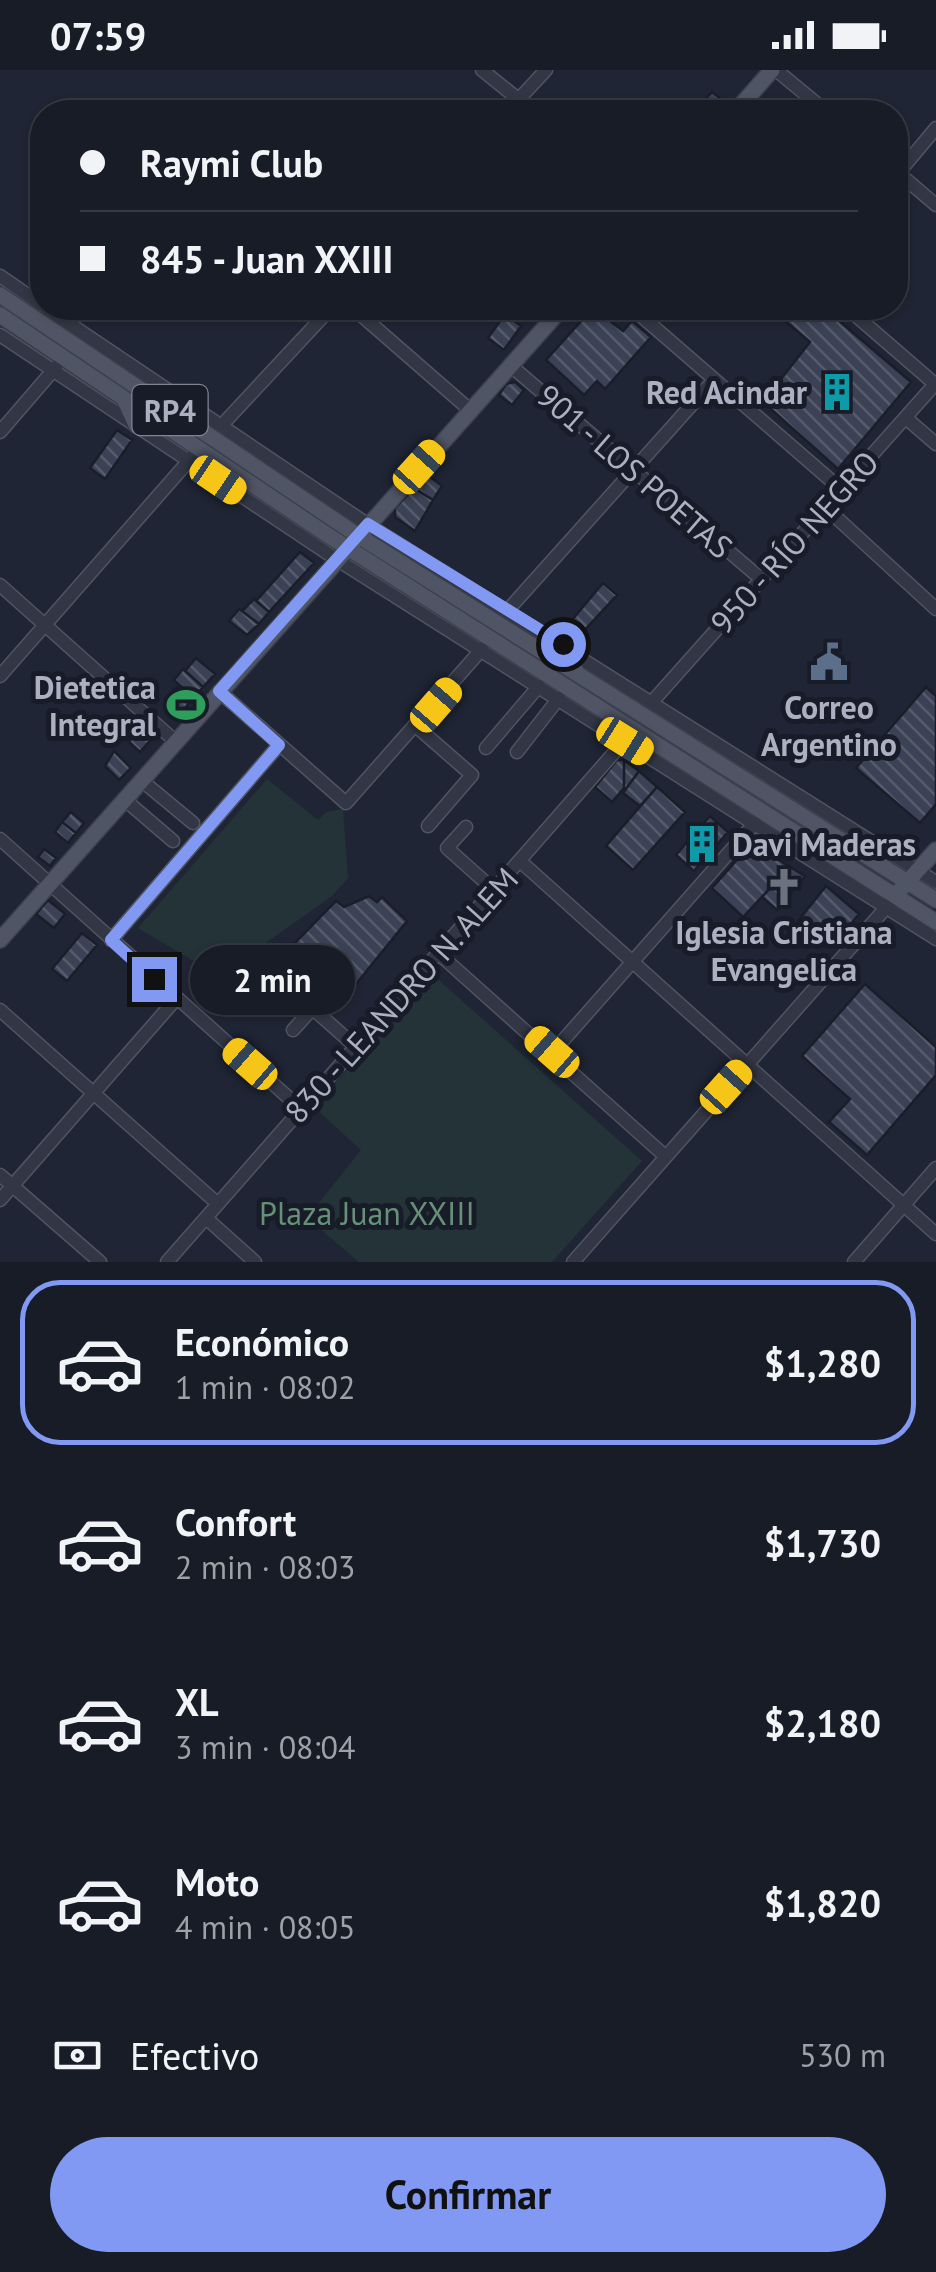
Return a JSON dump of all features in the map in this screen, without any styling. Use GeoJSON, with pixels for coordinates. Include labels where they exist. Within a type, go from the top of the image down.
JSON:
{"type":"FeatureCollection","features":[{"type":"Feature","properties":{"kind":"main road"},"geometry":{"type":"LineString","coordinates":[[746,100],[774,70]]}},
{"type":"Feature","properties":{"kind":"main road","name":"RP4"},"geometry":{"type":"LineString","coordinates":[[0,295],[30,316]]}},
{"type":"Feature","properties":{"kind":"main road","name":"RP4"},"geometry":{"type":"LineString","coordinates":[[0,314],[59,363],[123,397],[194,454],[352,541],[578,675],[912,876],[936,900]]}},
{"type":"Feature","properties":{"kind":"main road","name":"RP4"},"geometry":{"type":"LineString","coordinates":[[36,320],[629,734],[891,902],[936,922]]}},
{"type":"Feature","properties":{"kind":"main road"},"geometry":{"type":"LineString","coordinates":[[0,940],[551,320]]}},
{"type":"Feature","properties":{"kind":"main road"},"geometry":{"type":"LineString","coordinates":[[123,397],[136,425]]}},
{"type":"Feature","properties":{"kind":"main road"},"geometry":{"type":"LineString","coordinates":[[563,644],[578,675]]}},
{"type":"Feature","properties":{"kind":"main road"},"geometry":{"type":"LineString","coordinates":[[891,902],[936,850]]}},
{"type":"Feature","properties":{"kind":"street"},"geometry":{"type":"LineString","coordinates":[[482,70],[519,100],[546,70]]}},
{"type":"Feature","properties":{"kind":"street"},"geometry":{"type":"LineString","coordinates":[[774,70],[812,100]]}},
{"type":"Feature","properties":{"kind":"street"},"geometry":{"type":"LineString","coordinates":[[908,160],[936,128]]}},
{"type":"Feature","properties":{"kind":"street"},"geometry":{"type":"LineString","coordinates":[[908,183],[936,205]]}},
{"type":"Feature","properties":{"kind":"street"},"geometry":{"type":"LineString","coordinates":[[0,276],[30,296]]}},
{"type":"Feature","properties":{"kind":"street"},"geometry":{"type":"LineString","coordinates":[[65,320],[222,426],[482,650],[559,698],[629,734],[755,822],[891,902],[936,939]]}},
{"type":"Feature","properties":{"kind":"street"},"geometry":{"type":"LineString","coordinates":[[222,426],[320,320]]}},
{"type":"Feature","properties":{"kind":"street"},"geometry":{"type":"LineString","coordinates":[[367,320],[470,410]]}},
{"type":"Feature","properties":{"kind":"street"},"geometry":{"type":"LineString","coordinates":[[646,320],[842,490]]}},
{"type":"Feature","properties":{"kind":"street"},"geometry":{"type":"LineString","coordinates":[[861,320],[935,384]]}},
{"type":"Feature","properties":{"kind":"street"},"geometry":{"type":"LineString","coordinates":[[0,335],[59,363],[136,425],[194,454],[0,676]]}},
{"type":"Feature","properties":{"kind":"street"},"geometry":{"type":"LineString","coordinates":[[0,432],[59,363]]}},
{"type":"Feature","properties":{"kind":"street","name":"901 - LOS POETAS"},"geometry":{"type":"LineString","coordinates":[[510,365],[760,578]]}},
{"type":"Feature","properties":{"kind":"street"},"geometry":{"type":"LineString","coordinates":[[508,610],[714,380]]}},
{"type":"Feature","properties":{"kind":"street","name":"950 - RÍO NEGRO"},"geometry":{"type":"LineString","coordinates":[[652,702],[935,384]]}},
{"type":"Feature","properties":{"kind":"street"},"geometry":{"type":"LineString","coordinates":[[906,418],[936,444]]}},
{"type":"Feature","properties":{"kind":"street"},"geometry":{"type":"LineString","coordinates":[[826,508],[936,609]]}},
{"type":"Feature","properties":{"kind":"street"},"geometry":{"type":"LineString","coordinates":[[352,541],[508,610],[912,876],[936,882]]}},
{"type":"Feature","properties":{"kind":"street"},"geometry":{"type":"LineString","coordinates":[[0,586],[175,741]]}},
{"type":"Feature","properties":{"kind":"street"},"geometry":{"type":"LineString","coordinates":[[219,691],[346,803],[482,650]]}},
{"type":"Feature","properties":{"kind":"street"},"geometry":{"type":"LineString","coordinates":[[486,748],[539,686]]}},
{"type":"Feature","properties":{"kind":"street"},"geometry":{"type":"LineString","coordinates":[[517,752],[559,698]]}},
{"type":"Feature","properties":{"kind":"street"},"geometry":{"type":"LineString","coordinates":[[417,727],[472,775],[428,826]]}},
{"type":"Feature","properties":{"kind":"street","name":"830 - LEANDRO N. ALEM"},"geometry":{"type":"LineString","coordinates":[[167,1262],[629,734]]}},
{"type":"Feature","properties":{"kind":"street"},"geometry":{"type":"LineString","coordinates":[[111,940],[279,745]]}},
{"type":"Feature","properties":{"kind":"street"},"geometry":{"type":"LineString","coordinates":[[140,780],[193,824]]}},
{"type":"Feature","properties":{"kind":"street"},"geometry":{"type":"LineString","coordinates":[[124,798],[173,841]]}},
{"type":"Feature","properties":{"kind":"street"},"geometry":{"type":"LineString","coordinates":[[552,1052],[755,822]]}},
{"type":"Feature","properties":{"kind":"street"},"geometry":{"type":"LineString","coordinates":[[466,827],[447,848],[494,890]]}},
{"type":"Feature","properties":{"kind":"street"},"geometry":{"type":"LineString","coordinates":[[0,840],[300,1108]]}},
{"type":"Feature","properties":{"kind":"street"},"geometry":{"type":"LineString","coordinates":[[520,860],[936,1234]]}},
{"type":"Feature","properties":{"kind":"street"},"geometry":{"type":"LineString","coordinates":[[574,1262],[891,902]]}},
{"type":"Feature","properties":{"kind":"street"},"geometry":{"type":"LineString","coordinates":[[438,953],[666,1156]]}},
{"type":"Feature","properties":{"kind":"street"},"geometry":{"type":"LineString","coordinates":[[293,1030],[332,986]]}},
{"type":"Feature","properties":{"kind":"street"},"geometry":{"type":"LineString","coordinates":[[0,1200],[176,999]]}},
{"type":"Feature","properties":{"kind":"street"},"geometry":{"type":"LineString","coordinates":[[312,1008],[355,1046]]}},
{"type":"Feature","properties":{"kind":"street"},"geometry":{"type":"LineString","coordinates":[[0,1010],[218,1204]]}},
{"type":"Feature","properties":{"kind":"street"},"geometry":{"type":"LineString","coordinates":[[854,1262],[936,1168]]}},
{"type":"Feature","properties":{"kind":"street"},"geometry":{"type":"LineString","coordinates":[[0,1175],[100,1262]]}},
{"type":"Feature","properties":{"kind":"street"},"geometry":{"type":"LineString","coordinates":[[206,1218],[255,1262]]}},
{"type":"Feature","properties":{"kind":"green space"},"geometry":{"type":"Polygon","coordinates":[[[267,779],[318,820],[326,812],[343,809],[348,878],[332,896],[219,976],[138,928],[267,779]]]}},
{"type":"Feature","properties":{"kind":"green space","name":"Plaza Juan XXIII"},"geometry":{"type":"Polygon","coordinates":[[[432,974],[642,1161],[552,1262],[359,1262],[307,1218],[361,1150],[314,1107],[432,974]]]}},
{"type":"Feature","properties":{"kind":"building"},"geometry":{"type":"Polygon","coordinates":[[[712,92],[722,100],[705,100],[712,92]]]}},
{"type":"Feature","properties":{"kind":"building"},"geometry":{"type":"Polygon","coordinates":[[[501,320],[513,320],[521,326],[504,350],[488,338],[501,320]]]}},
{"type":"Feature","properties":{"kind":"building"},"geometry":{"type":"Polygon","coordinates":[[[582,320],[609,320],[623,331],[632,321],[651,337],[605,389],[597,381],[584,395],[546,360],[582,320]]]}},
{"type":"Feature","properties":{"kind":"building","name":"Red Acindar"},"geometry":{"type":"Polygon","coordinates":[[[784,320],[838,320],[911,382],[838,469],[763,402],[810,342],[784,320]]]}},
{"type":"Feature","properties":{"kind":"building"},"geometry":{"type":"Polygon","coordinates":[[[515,382],[524,390],[512,405],[499,395],[506,384],[515,382]]]}},
{"type":"Feature","properties":{"kind":"building"},"geometry":{"type":"Polygon","coordinates":[[[117,430],[132,440],[105,479],[90,468],[117,430]]]}},
{"type":"Feature","properties":{"kind":"building"},"geometry":{"type":"Polygon","coordinates":[[[425,473],[442,486],[433,500],[414,488],[425,473]]]}},
{"type":"Feature","properties":{"kind":"building"},"geometry":{"type":"Polygon","coordinates":[[[414,488],[433,500],[415,531],[395,517],[395,508],[414,488]]]}},
{"type":"Feature","properties":{"kind":"building"},"geometry":{"type":"Polygon","coordinates":[[[300,552],[314,563],[269,612],[256,601],[300,552]]]}},
{"type":"Feature","properties":{"kind":"building"},"geometry":{"type":"Polygon","coordinates":[[[603,583],[617,595],[580,635],[567,626],[603,583]]]}},
{"type":"Feature","properties":{"kind":"building"},"geometry":{"type":"Polygon","coordinates":[[[254,599],[269,612],[259,624],[242,611],[254,599]]]}},
{"type":"Feature","properties":{"kind":"building"},"geometry":{"type":"Polygon","coordinates":[[[239,609],[259,624],[247,635],[229,621],[239,609]]]}},
{"type":"Feature","properties":{"kind":"building"},"geometry":{"type":"Polygon","coordinates":[[[196,658],[215,674],[203,687],[185,671],[196,658]]]}},
{"type":"Feature","properties":{"kind":"building"},"geometry":{"type":"Polygon","coordinates":[[[183,669],[203,687],[194,698],[174,680],[183,669]]]}},
{"type":"Feature","properties":{"kind":"building"},"geometry":{"type":"Polygon","coordinates":[[[179,685],[194,698],[182,711],[167,697],[179,685]]]}},
{"type":"Feature","properties":{"kind":"building"},"geometry":{"type":"Polygon","coordinates":[[[926,687],[936,696],[936,804],[920,823],[856,768],[926,687]]]}},
{"type":"Feature","properties":{"kind":"building"},"geometry":{"type":"Polygon","coordinates":[[[136,719],[154,736],[140,752],[129,742],[133,737],[127,731],[136,719]]]}},
{"type":"Feature","properties":{"kind":"building"},"geometry":{"type":"Polygon","coordinates":[[[114,751],[131,768],[119,780],[105,766],[114,751]]]}},
{"type":"Feature","properties":{"kind":"building"},"geometry":{"type":"Polygon","coordinates":[[[617,760],[624,760],[624,788],[612,802],[595,787],[617,760]]]}},
{"type":"Feature","properties":{"kind":"building"},"geometry":{"type":"Polygon","coordinates":[[[624,760],[639,771],[623,793],[624,788],[624,760]]]}},
{"type":"Feature","properties":{"kind":"building"},"geometry":{"type":"Polygon","coordinates":[[[639,771],[657,787],[640,806],[623,793],[639,771]]]}},
{"type":"Feature","properties":{"kind":"building"},"geometry":{"type":"Polygon","coordinates":[[[657,787],[685,812],[633,870],[606,846],[657,787]]]}},
{"type":"Feature","properties":{"kind":"building"},"geometry":{"type":"Polygon","coordinates":[[[71,812],[84,823],[76,833],[62,822],[71,812]]]}},
{"type":"Feature","properties":{"kind":"building","name":"Davi Maderas"},"geometry":{"type":"Polygon","coordinates":[[[710,816],[728,832],[694,871],[676,855],[710,816]]]}},
{"type":"Feature","properties":{"kind":"building"},"geometry":{"type":"Polygon","coordinates":[[[62,822],[76,833],[68,843],[55,832],[62,822]]]}},
{"type":"Feature","properties":{"kind":"building"},"geometry":{"type":"Polygon","coordinates":[[[752,843],[790,867],[743,917],[712,888],[752,843]]]}},
{"type":"Feature","properties":{"kind":"building"},"geometry":{"type":"Polygon","coordinates":[[[44,849],[56,858],[50,866],[38,857],[44,849]]]}},
{"type":"Feature","properties":{"kind":"building","name":"Iglesia Cristiana Evangelica"},"geometry":{"type":"Polygon","coordinates":[[[790,867],[805,876],[777,910],[762,897],[790,867]]]}},
{"type":"Feature","properties":{"kind":"building"},"geometry":{"type":"Polygon","coordinates":[[[826,886],[859,914],[831,948],[798,921],[826,886]]]}},
{"type":"Feature","properties":{"kind":"building"},"geometry":{"type":"Polygon","coordinates":[[[369,896],[377,902],[382,897],[407,921],[352,989],[295,943],[336,901],[344,907],[369,896]]]}},
{"type":"Feature","properties":{"kind":"building"},"geometry":{"type":"Polygon","coordinates":[[[48,900],[65,914],[54,928],[36,914],[48,900]]]}},
{"type":"Feature","properties":{"kind":"building"},"geometry":{"type":"Polygon","coordinates":[[[82,933],[97,945],[67,981],[52,969],[82,933]]]}},
{"type":"Feature","properties":{"kind":"building"},"geometry":{"type":"Polygon","coordinates":[[[865,984],[936,1047],[936,1075],[867,1155],[829,1122],[850,1099],[802,1056],[865,984]]]}},
{"type":"Feature","properties":{"kind":"place","name":"Red Acindar"},"geometry":{"type":"Point","coordinates":[837,392]}},
{"type":"Feature","properties":{"kind":"place","name":"Correo Argentino"},"geometry":{"type":"Point","coordinates":[829,662]}},
{"type":"Feature","properties":{"kind":"place","name":"Dietetica Integral"},"geometry":{"type":"Point","coordinates":[186,705]}},
{"type":"Feature","properties":{"kind":"place","name":"Davi Maderas"},"geometry":{"type":"Point","coordinates":[702,844]}},
{"type":"Feature","properties":{"kind":"place","name":"Iglesia Cristiana Evangelica"},"geometry":{"type":"Point","coordinates":[784,887]}},
{"type":"Feature","properties":{"kind":"route"},"geometry":{"type":"LineString","coordinates":[[154,979],[111,940],[279,745],[219,691],[368,524],[563,644]]}}]}
